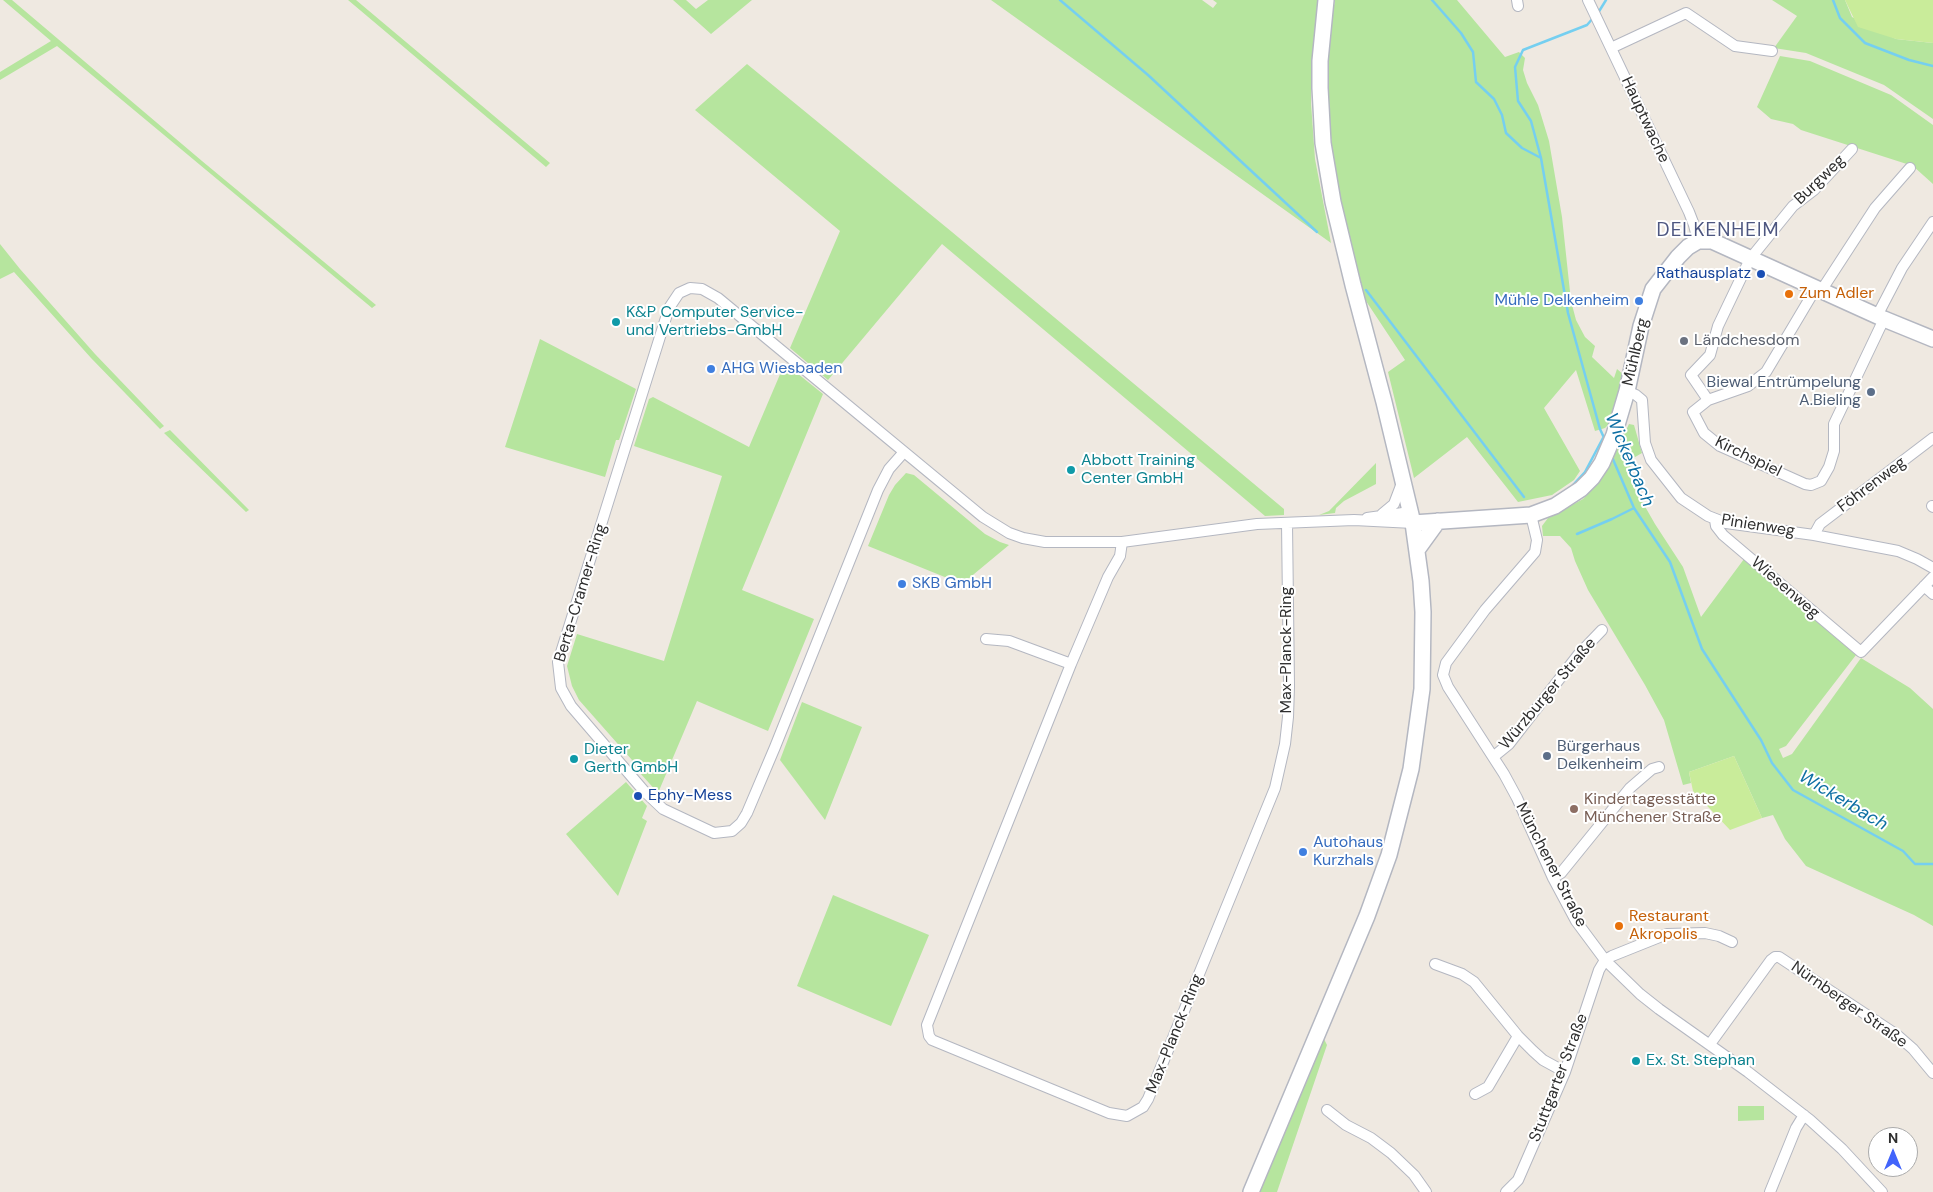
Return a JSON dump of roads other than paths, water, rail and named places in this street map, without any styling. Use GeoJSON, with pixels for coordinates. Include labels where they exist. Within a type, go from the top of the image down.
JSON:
{"type":"FeatureCollection","features":[{"type":"Feature","properties":{"kind":"main road"},"geometry":{"type":"LineString","coordinates":[[1251,1192],[1367,916],[1389,855],[1405,798],[1416,739],[1422,690],[1423,612],[1417,550],[1403,480],[1353,285],[1327,170],[1323,143],[1320,88],[1322,33],[1326,0]]}},
{"type":"Feature","properties":{"kind":"main road"},"geometry":{"type":"LineString","coordinates":[[1693,244],[1712,241],[1933,339]]}},
{"type":"Feature","properties":{"kind":"main road","name":"Mühlberg"},"geometry":{"type":"LineString","coordinates":[[1411,517],[1438,522],[1531,514],[1544,511],[1567,500],[1592,478],[1602,463],[1614,435],[1627,391],[1641,326],[1650,296],[1663,274],[1693,244]]}},
{"type":"Feature","properties":{"kind":"main road","name":"Mühlberg"},"geometry":{"type":"LineString","coordinates":[[1411,517],[1434,513],[1468,518]]}},
{"type":"Feature","properties":{"kind":"main road"},"geometry":{"type":"LineString","coordinates":[[1417,550],[1438,522]]}},
{"type":"Feature","properties":{"kind":"street","name":"Hauptwache"},"geometry":{"type":"LineString","coordinates":[[1590,4],[1693,220],[1693,244]]}},
{"type":"Feature","properties":{"kind":"street"},"geometry":{"type":"LineString","coordinates":[[1611,48],[1686,13],[1735,46],[1772,52]]}},
{"type":"Feature","properties":{"kind":"street","name":"Burgweg"},"geometry":{"type":"LineString","coordinates":[[1708,400],[1691,375],[1710,356],[1718,326],[1750,259],[1793,206],[1814,190],[1852,149]]}},
{"type":"Feature","properties":{"kind":"street"},"geometry":{"type":"LineString","coordinates":[[1708,400],[1748,386],[1766,372],[1818,289],[1875,208],[1910,168]]}},
{"type":"Feature","properties":{"kind":"street"},"geometry":{"type":"LineString","coordinates":[[1880,317],[1902,268],[1933,222]]}},
{"type":"Feature","properties":{"kind":"street","name":"Berta-Cramer-Ring"},"geometry":{"type":"LineString","coordinates":[[904,452],[890,469],[878,490],[768,763],[741,823],[732,831],[714,833],[663,810],[570,706],[561,688],[558,662],[663,327],[675,297],[683,291],[695,288],[708,291],[718,298],[983,517],[1009,533],[1045,542],[1122,542]]}},
{"type":"Feature","properties":{"kind":"street","name":"Kirchspiel"},"geometry":{"type":"LineString","coordinates":[[1708,400],[1693,412],[1704,433],[1720,446],[1805,484],[1811,485],[1821,481],[1829,467],[1834,451],[1834,424],[1880,317]]}},
{"type":"Feature","properties":{"kind":"street","name":"Pinienweg"},"geometry":{"type":"LineString","coordinates":[[1627,391],[1642,400],[1646,443],[1651,460],[1686,502],[1715,520],[1814,535],[1898,551],[1933,568]]}},
{"type":"Feature","properties":{"kind":"street","name":"Föhrenweg"},"geometry":{"type":"LineString","coordinates":[[1814,535],[1820,524],[1933,438]]}},
{"type":"Feature","properties":{"kind":"street"},"geometry":{"type":"LineString","coordinates":[[1381,514],[1394,504],[1403,480]]}},
{"type":"Feature","properties":{"kind":"street"},"geometry":{"type":"LineString","coordinates":[[1354,520],[1381,514],[1411,517]]}},
{"type":"Feature","properties":{"kind":"street","name":"Münchener Straße"},"geometry":{"type":"LineString","coordinates":[[1531,514],[1537,548],[1533,556],[1486,610],[1450,658],[1444,670],[1448,687],[1494,757],[1517,798],[1553,878],[1576,921],[1605,960],[1640,994],[1804,1115],[1842,1149],[1882,1192]]}},
{"type":"Feature","properties":{"kind":"street"},"geometry":{"type":"LineString","coordinates":[[1122,542],[1225,527],[1411,517]]}},
{"type":"Feature","properties":{"kind":"street","name":"Wiesenweg"},"geometry":{"type":"LineString","coordinates":[[1715,520],[1716,526],[1723,535],[1861,652],[1924,586]]}},
{"type":"Feature","properties":{"kind":"street","name":"Max-Planck-Ring"},"geometry":{"type":"LineString","coordinates":[[1122,542],[1120,556],[1108,578],[1072,664],[929,1018],[927,1031],[932,1040],[1109,1113],[1127,1116],[1143,1107],[1148,1099],[1275,788],[1285,744],[1288,717],[1287,523]]}},
{"type":"Feature","properties":{"kind":"street"},"geometry":{"type":"LineString","coordinates":[[1933,577],[1924,586],[1933,594]]}},
{"type":"Feature","properties":{"kind":"street","name":"Würzburger Straße"},"geometry":{"type":"LineString","coordinates":[[1494,757],[1508,744],[1578,655],[1602,630]]}},
{"type":"Feature","properties":{"kind":"street"},"geometry":{"type":"LineString","coordinates":[[986,639],[1010,641],[1072,664]]}},
{"type":"Feature","properties":{"kind":"street"},"geometry":{"type":"LineString","coordinates":[[1553,878],[1561,873],[1630,788],[1652,770],[1659,767]]}},
{"type":"Feature","properties":{"kind":"street"},"geometry":{"type":"LineString","coordinates":[[1605,960],[1667,934],[1705,934],[1719,936],[1732,942]]}},
{"type":"Feature","properties":{"kind":"street","name":"Nürnberger Straße"},"geometry":{"type":"LineString","coordinates":[[1710,1044],[1771,960],[1779,957],[1897,1035],[1913,1049],[1933,1073]]}},
{"type":"Feature","properties":{"kind":"street","name":"Stuttgarter Straße"},"geometry":{"type":"LineString","coordinates":[[1506,1192],[1518,1180],[1565,1072],[1605,960]]}},
{"type":"Feature","properties":{"kind":"street"},"geometry":{"type":"LineString","coordinates":[[1436,964],[1462,974],[1474,982],[1518,1036],[1544,1060],[1565,1072]]}},
{"type":"Feature","properties":{"kind":"street"},"geometry":{"type":"LineString","coordinates":[[1475,1094],[1488,1087],[1518,1036]]}},
{"type":"Feature","properties":{"kind":"street"},"geometry":{"type":"LineString","coordinates":[[1327,1110],[1346,1125],[1371,1138],[1391,1153],[1414,1174],[1426,1192]]}},
{"type":"Feature","properties":{"kind":"street"},"geometry":{"type":"LineString","coordinates":[[1770,1192],[1796,1128],[1804,1115]]}},
{"type":"Feature","properties":{"kind":"waterway"},"geometry":{"type":"LineString","coordinates":[[1060,0],[1148,75],[1317,232]]}},
{"type":"Feature","properties":{"kind":"waterway"},"geometry":{"type":"LineString","coordinates":[[1432,0],[1461,33],[1473,52],[1476,82],[1494,99],[1502,115],[1506,133],[1522,148],[1541,158]]}},
{"type":"Feature","properties":{"kind":"waterway","name":"Wickerbach"},"geometry":{"type":"LineString","coordinates":[[1598,13],[1606,0]]}},
{"type":"Feature","properties":{"kind":"waterway","name":"Wickerbach"},"geometry":{"type":"LineString","coordinates":[[1833,0],[1840,18],[1865,43],[1909,60],[1933,66]]}},
{"type":"Feature","properties":{"kind":"waterway","name":"Wickerbach"},"geometry":{"type":"LineString","coordinates":[[1594,17],[1587,25],[1523,50],[1515,67],[1518,101],[1531,121],[1541,158],[1568,313],[1600,429],[1605,440]]}},
{"type":"Feature","properties":{"kind":"waterway"},"geometry":{"type":"LineString","coordinates":[[1366,290],[1524,497]]}},
{"type":"Feature","properties":{"kind":"waterway"},"geometry":{"type":"LineString","coordinates":[[1573,485],[1585,472],[1603,438]]}},
{"type":"Feature","properties":{"kind":"waterway","name":"Wickerbach"},"geometry":{"type":"LineString","coordinates":[[1612,457],[1634,508],[1670,562],[1702,649],[1761,740],[1772,763],[1793,790],[1903,851],[1915,864],[1933,864]]}},
{"type":"Feature","properties":{"kind":"waterway"},"geometry":{"type":"LineString","coordinates":[[1577,534],[1634,508]]}},
{"type":"Feature","properties":{"kind":"place","name":"Rathausplatz"},"geometry":{"type":"Point","coordinates":[1761,274]}},
{"type":"Feature","properties":{"kind":"place","name":"Zum Adler"},"geometry":{"type":"Point","coordinates":[1789,294]}},
{"type":"Feature","properties":{"kind":"place","name":"Mühle Delkenheim"},"geometry":{"type":"Point","coordinates":[1639,301]}},
{"type":"Feature","properties":{"kind":"place","name":"K&P Computer Service- und Vertriebs-GmbH"},"geometry":{"type":"Point","coordinates":[616,322]}},
{"type":"Feature","properties":{"kind":"place","name":"Ländchesdom"},"geometry":{"type":"Point","coordinates":[1684,341]}},
{"type":"Feature","properties":{"kind":"place","name":"AHG Wiesbaden"},"geometry":{"type":"Point","coordinates":[711,369]}},
{"type":"Feature","properties":{"kind":"place","name":"Biewal Entrümpelung A.Bieling"},"geometry":{"type":"Point","coordinates":[1871,392]}},
{"type":"Feature","properties":{"kind":"place","name":"Abbott Training Center GmbH"},"geometry":{"type":"Point","coordinates":[1071,470]}},
{"type":"Feature","properties":{"kind":"place","name":"SKB GmbH"},"geometry":{"type":"Point","coordinates":[902,584]}},
{"type":"Feature","properties":{"kind":"place","name":"Bürgerhaus Delkenheim"},"geometry":{"type":"Point","coordinates":[1547,756]}},
{"type":"Feature","properties":{"kind":"place","name":"Dieter Gerth GmbH"},"geometry":{"type":"Point","coordinates":[574,759]}},
{"type":"Feature","properties":{"kind":"place","name":"Ephy-Mess"},"geometry":{"type":"Point","coordinates":[638,796]}},
{"type":"Feature","properties":{"kind":"place","name":"Kindertagesstätte Münchener Straße"},"geometry":{"type":"Point","coordinates":[1574,809]}},
{"type":"Feature","properties":{"kind":"place","name":"Autohaus Kurzhals"},"geometry":{"type":"Point","coordinates":[1303,852]}},
{"type":"Feature","properties":{"kind":"place","name":"Restaurant Akropolis"},"geometry":{"type":"Point","coordinates":[1619,926]}},
{"type":"Feature","properties":{"kind":"place","name":"Ex. St. Stephan"},"geometry":{"type":"Point","coordinates":[1636,1061]}},
{"type":"Feature","properties":{"kind":"district","name":"DELKENHEIM"},"geometry":{"type":"Point","coordinates":[1718,231]}}]}
